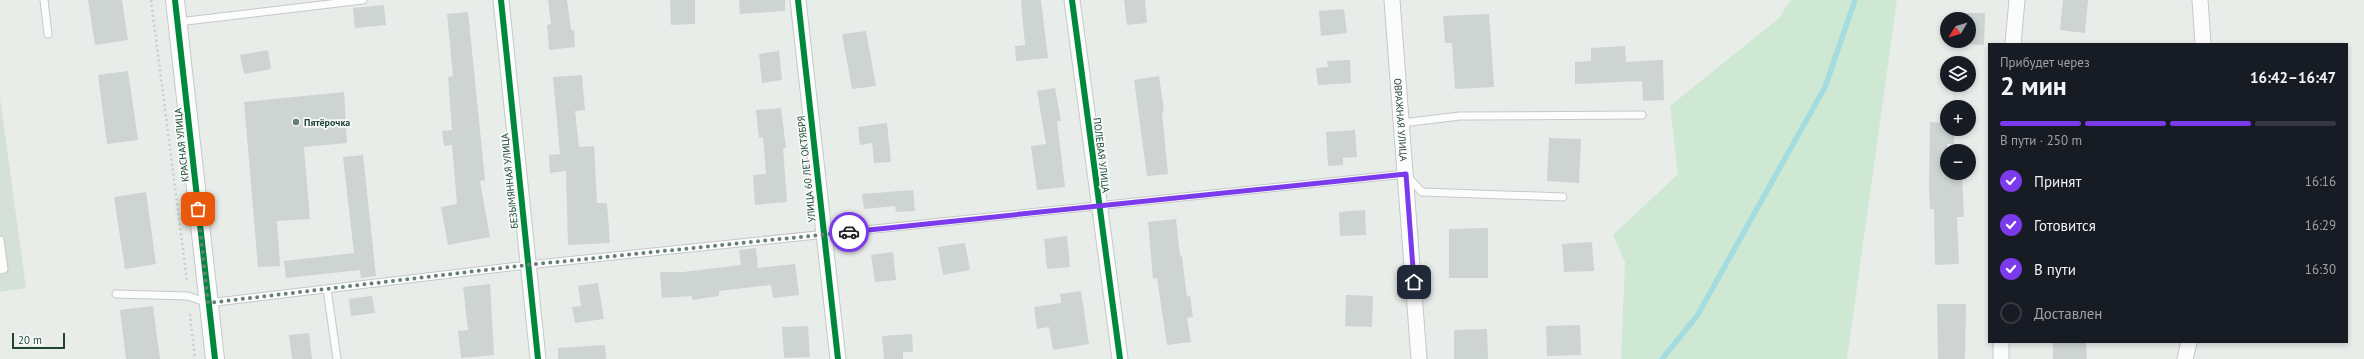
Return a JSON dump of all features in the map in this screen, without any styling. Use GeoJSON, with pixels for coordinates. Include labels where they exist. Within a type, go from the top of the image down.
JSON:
{"type":"FeatureCollection","features":[{"type":"Feature","properties":{"kind":"street","name":"КРАСНАЯ УЛИЦА"},"geometry":{"type":"LineString","coordinates":[[174,0],[178,22],[215,359]]}},
{"type":"Feature","properties":{"kind":"street","name":"БЕЗЫМЯННАЯ УЛИЦА"},"geometry":{"type":"LineString","coordinates":[[501,0],[527,265],[538,359]]}},
{"type":"Feature","properties":{"kind":"street","name":"УЛИЦА 60 ЛЕТ ОКТЯБРЯ"},"geometry":{"type":"LineString","coordinates":[[798,0],[838,359]]}},
{"type":"Feature","properties":{"kind":"street","name":"ПОЛЕВАЯ УЛИЦА"},"geometry":{"type":"LineString","coordinates":[[1072,0],[1120,359]]}},
{"type":"Feature","properties":{"kind":"street","name":"ОВРАЖНАЯ УЛИЦА"},"geometry":{"type":"LineString","coordinates":[[1392,0],[1419,359]]}},
{"type":"Feature","properties":{"kind":"street"},"geometry":{"type":"LineString","coordinates":[[2013,43],[2017,0]]}},
{"type":"Feature","properties":{"kind":"street"},"geometry":{"type":"LineString","coordinates":[[2200,0],[2203,43]]}},
{"type":"Feature","properties":{"kind":"street"},"geometry":{"type":"LineString","coordinates":[[2001,343],[2001,359]]}},
{"type":"Feature","properties":{"kind":"street"},"geometry":{"type":"LineString","coordinates":[[2185,359],[2189,343]]}},
{"type":"Feature","properties":{"kind":"lane"},"geometry":{"type":"LineString","coordinates":[[44,0],[48,34]]}},
{"type":"Feature","properties":{"kind":"lane"},"geometry":{"type":"LineString","coordinates":[[178,22],[363,0]]}},
{"type":"Feature","properties":{"kind":"lane"},"geometry":{"type":"LineString","coordinates":[[1402,123],[1460,116],[1642,115]]}},
{"type":"Feature","properties":{"kind":"lane"},"geometry":{"type":"LineString","coordinates":[[116,294],[188,296],[208,303],[527,265],[1099,207],[1406,174],[1422,192],[1563,197]]}},
{"type":"Feature","properties":{"kind":"lane"},"geometry":{"type":"LineString","coordinates":[[0,240],[4,269],[0,270]]}},
{"type":"Feature","properties":{"kind":"lane"},"geometry":{"type":"LineString","coordinates":[[327,289],[336,359]]}},
{"type":"Feature","properties":{"kind":"path"},"geometry":{"type":"LineString","coordinates":[[151,0],[195,359]]}},
{"type":"Feature","properties":{"kind":"shaded area"},"geometry":{"type":"Polygon","coordinates":[[[0,98],[26,288],[0,292],[0,98]]]}},
{"type":"Feature","properties":{"kind":"green space"},"geometry":{"type":"Polygon","coordinates":[[[1791,0],[1897,0],[1847,359],[1621,359],[1625,262],[1613,235],[1678,174],[1670,106],[1779,18],[1791,0]]]}},
{"type":"Feature","properties":{"kind":"building"},"geometry":{"type":"Polygon","coordinates":[[[88,0],[122,0],[128,40],[95,45],[88,0]]]}},
{"type":"Feature","properties":{"kind":"building"},"geometry":{"type":"Polygon","coordinates":[[[548,0],[567,0],[571,30],[574,30],[575,47],[549,50],[547,25],[551,24],[548,0]]]}},
{"type":"Feature","properties":{"kind":"building"},"geometry":{"type":"Polygon","coordinates":[[[670,0],[695,0],[695,24],[671,25],[670,0]]]}},
{"type":"Feature","properties":{"kind":"building"},"geometry":{"type":"Polygon","coordinates":[[[739,0],[785,0],[785,11],[740,14],[739,0]]]}},
{"type":"Feature","properties":{"kind":"building"},"geometry":{"type":"Polygon","coordinates":[[[1021,0],[1041,0],[1048,58],[1016,61],[1015,46],[1025,45],[1021,0]]]}},
{"type":"Feature","properties":{"kind":"building"},"geometry":{"type":"Polygon","coordinates":[[[1124,0],[1145,0],[1147,23],[1127,25],[1124,0]]]}},
{"type":"Feature","properties":{"kind":"building"},"geometry":{"type":"Polygon","coordinates":[[[2063,0],[2088,0],[2085,33],[2060,30],[2063,0]]]}},
{"type":"Feature","properties":{"kind":"building"},"geometry":{"type":"Polygon","coordinates":[[[384,5],[386,25],[355,28],[353,8],[384,5]]]}},
{"type":"Feature","properties":{"kind":"building"},"geometry":{"type":"Polygon","coordinates":[[[1344,9],[1347,33],[1321,36],[1319,11],[1344,9]]]}},
{"type":"Feature","properties":{"kind":"building"},"geometry":{"type":"Polygon","coordinates":[[[468,12],[485,180],[480,181],[490,237],[448,245],[441,207],[457,204],[452,145],[444,146],[442,131],[452,130],[448,77],[453,76],[447,14],[468,12]]]}},
{"type":"Feature","properties":{"kind":"building"},"geometry":{"type":"Polygon","coordinates":[[[1976,13],[1985,13],[1984,45],[1976,45],[1976,13]]]}},
{"type":"Feature","properties":{"kind":"building"},"geometry":{"type":"Polygon","coordinates":[[[1489,14],[1494,87],[1455,89],[1452,43],[1445,43],[1443,16],[1489,14]]]}},
{"type":"Feature","properties":{"kind":"building"},"geometry":{"type":"Polygon","coordinates":[[[866,31],[876,86],[852,89],[842,34],[866,31]]]}},
{"type":"Feature","properties":{"kind":"building"},"geometry":{"type":"Polygon","coordinates":[[[1625,46],[1626,62],[1663,60],[1664,100],[1643,101],[1642,81],[1575,84],[1575,62],[1591,61],[1591,48],[1625,46]]]}},
{"type":"Feature","properties":{"kind":"building"},"geometry":{"type":"Polygon","coordinates":[[[268,50],[271,69],[244,74],[240,55],[268,50]]]}},
{"type":"Feature","properties":{"kind":"building"},"geometry":{"type":"Polygon","coordinates":[[[779,51],[782,80],[762,83],[759,54],[779,51]]]}},
{"type":"Feature","properties":{"kind":"building"},"geometry":{"type":"Polygon","coordinates":[[[1350,60],[1351,83],[1318,85],[1316,68],[1328,67],[1327,61],[1350,60]]]}},
{"type":"Feature","properties":{"kind":"building"},"geometry":{"type":"Polygon","coordinates":[[[128,71],[138,140],[107,144],[98,75],[128,71]]]}},
{"type":"Feature","properties":{"kind":"building"},"geometry":{"type":"Polygon","coordinates":[[[582,75],[585,110],[575,111],[579,147],[594,146],[597,203],[607,203],[610,243],[568,245],[566,171],[550,173],[549,155],[560,154],[553,77],[582,75]]]}},
{"type":"Feature","properties":{"kind":"building"},"geometry":{"type":"Polygon","coordinates":[[[1159,76],[1164,111],[1162,112],[1168,174],[1147,176],[1134,80],[1159,76]]]}},
{"type":"Feature","properties":{"kind":"building"},"geometry":{"type":"Polygon","coordinates":[[[1055,88],[1061,121],[1057,121],[1065,187],[1037,190],[1031,146],[1046,144],[1037,91],[1055,88]]]}},
{"type":"Feature","properties":{"kind":"building"},"geometry":{"type":"Polygon","coordinates":[[[344,92],[347,143],[304,147],[310,219],[277,221],[280,266],[258,267],[244,102],[344,92]]]}},
{"type":"Feature","properties":{"kind":"building"},"geometry":{"type":"Polygon","coordinates":[[[781,108],[786,148],[783,148],[787,202],[755,205],[753,175],[766,174],[763,137],[759,138],[756,110],[781,108]]]}},
{"type":"Feature","properties":{"kind":"building"},"geometry":{"type":"Polygon","coordinates":[[[1930,122],[1940,123],[1940,136],[1955,136],[1954,144],[1940,144],[1940,180],[1962,180],[1964,217],[1957,217],[1959,264],[1935,265],[1934,209],[1930,209],[1930,122]]]}},
{"type":"Feature","properties":{"kind":"building"},"geometry":{"type":"Polygon","coordinates":[[[887,123],[891,162],[874,163],[872,143],[860,145],[858,127],[887,123]]]}},
{"type":"Feature","properties":{"kind":"building"},"geometry":{"type":"Polygon","coordinates":[[[1355,130],[1357,157],[1343,158],[1343,165],[1328,166],[1326,132],[1355,130]]]}},
{"type":"Feature","properties":{"kind":"building"},"geometry":{"type":"Polygon","coordinates":[[[1549,138],[1581,139],[1579,183],[1547,181],[1549,138]]]}},
{"type":"Feature","properties":{"kind":"building"},"geometry":{"type":"Polygon","coordinates":[[[363,155],[376,276],[361,278],[360,270],[286,278],[284,261],[354,253],[343,157],[363,155]]]}},
{"type":"Feature","properties":{"kind":"building"},"geometry":{"type":"Polygon","coordinates":[[[913,190],[915,211],[896,212],[895,206],[864,209],[862,194],[913,190]]]}},
{"type":"Feature","properties":{"kind":"building"},"geometry":{"type":"Polygon","coordinates":[[[146,192],[156,264],[125,269],[114,197],[146,192]]]}},
{"type":"Feature","properties":{"kind":"building"},"geometry":{"type":"Polygon","coordinates":[[[1365,210],[1366,235],[1340,236],[1339,212],[1365,210]]]}},
{"type":"Feature","properties":{"kind":"building"},"geometry":{"type":"Polygon","coordinates":[[[1176,219],[1180,256],[1182,256],[1187,297],[1190,296],[1193,317],[1187,318],[1191,342],[1167,345],[1157,278],[1153,279],[1148,222],[1176,219]]]}},
{"type":"Feature","properties":{"kind":"building"},"geometry":{"type":"Polygon","coordinates":[[[1488,228],[1488,278],[1449,278],[1449,229],[1488,228]]]}},
{"type":"Feature","properties":{"kind":"building"},"geometry":{"type":"Polygon","coordinates":[[[1067,236],[1070,267],[1047,269],[1044,239],[1067,236]]]}},
{"type":"Feature","properties":{"kind":"building"},"geometry":{"type":"Polygon","coordinates":[[[1592,242],[1594,271],[1564,272],[1562,244],[1592,242]]]}},
{"type":"Feature","properties":{"kind":"building"},"geometry":{"type":"Polygon","coordinates":[[[965,243],[970,270],[943,275],[938,247],[965,243]]]}},
{"type":"Feature","properties":{"kind":"building"},"geometry":{"type":"Polygon","coordinates":[[[756,248],[758,268],[795,264],[799,295],[773,298],[771,285],[719,291],[719,296],[692,300],[692,296],[662,298],[660,272],[683,272],[741,265],[739,250],[756,248]]]}},
{"type":"Feature","properties":{"kind":"building"},"geometry":{"type":"Polygon","coordinates":[[[893,252],[896,280],[875,282],[871,255],[893,252]]]}},
{"type":"Feature","properties":{"kind":"building"},"geometry":{"type":"Polygon","coordinates":[[[598,283],[604,319],[575,323],[572,307],[581,306],[578,286],[598,283]]]}},
{"type":"Feature","properties":{"kind":"building"},"geometry":{"type":"Polygon","coordinates":[[[490,284],[494,355],[461,358],[458,331],[468,330],[463,287],[490,284]]]}},
{"type":"Feature","properties":{"kind":"building"},"geometry":{"type":"Polygon","coordinates":[[[1081,291],[1089,344],[1053,350],[1049,327],[1037,329],[1034,307],[1061,303],[1060,294],[1081,291]]]}},
{"type":"Feature","properties":{"kind":"building"},"geometry":{"type":"Polygon","coordinates":[[[1346,295],[1373,296],[1372,327],[1345,326],[1346,295]]]}},
{"type":"Feature","properties":{"kind":"building"},"geometry":{"type":"Polygon","coordinates":[[[372,296],[375,313],[351,316],[349,299],[372,296]]]}},
{"type":"Feature","properties":{"kind":"building"},"geometry":{"type":"Polygon","coordinates":[[[1937,304],[1966,304],[1965,359],[1938,359],[1937,304]]]}},
{"type":"Feature","properties":{"kind":"building"},"geometry":{"type":"Polygon","coordinates":[[[153,306],[160,359],[126,359],[120,310],[153,306]]]}},
{"type":"Feature","properties":{"kind":"building"},"geometry":{"type":"Polygon","coordinates":[[[1580,325],[1581,355],[1547,356],[1546,326],[1580,325]]]}},
{"type":"Feature","properties":{"kind":"building"},"geometry":{"type":"Polygon","coordinates":[[[808,326],[810,357],[784,358],[782,327],[808,326]]]}},
{"type":"Feature","properties":{"kind":"building"},"geometry":{"type":"Polygon","coordinates":[[[1487,329],[1488,359],[1454,359],[1454,330],[1487,329]]]}},
{"type":"Feature","properties":{"kind":"building"},"geometry":{"type":"Polygon","coordinates":[[[309,333],[312,359],[292,359],[289,335],[309,333]]]}},
{"type":"Feature","properties":{"kind":"building"},"geometry":{"type":"Polygon","coordinates":[[[912,334],[913,352],[903,352],[903,359],[884,359],[882,336],[912,334]]]}},
{"type":"Feature","properties":{"kind":"building"},"geometry":{"type":"Polygon","coordinates":[[[2053,343],[2086,343],[2087,359],[2053,359],[2053,343]]]}},
{"type":"Feature","properties":{"kind":"building"},"geometry":{"type":"Polygon","coordinates":[[[605,345],[606,359],[558,359],[558,348],[605,345]]]}},
{"type":"Feature","properties":{"kind":"waterway"},"geometry":{"type":"LineString","coordinates":[[1662,359],[1697,316],[1825,87],[1855,0]]}},
{"type":"Feature","properties":{"kind":"cycle path"},"geometry":{"type":"LineString","coordinates":[[175,0],[215,359]]}},
{"type":"Feature","properties":{"kind":"cycle path"},"geometry":{"type":"LineString","coordinates":[[501,0],[538,359]]}},
{"type":"Feature","properties":{"kind":"cycle path"},"geometry":{"type":"LineString","coordinates":[[798,0],[838,359]]}},
{"type":"Feature","properties":{"kind":"cycle path"},"geometry":{"type":"LineString","coordinates":[[1072,0],[1120,359]]}},
{"type":"Feature","properties":{"kind":"way so far"},"geometry":{"type":"LineString","coordinates":[[198,209],[208,303],[527,265],[849,232]]}},
{"type":"Feature","properties":{"kind":"place","name":"Пятёрочка"},"geometry":{"type":"Point","coordinates":[296,122]}},
{"type":"Feature","properties":{"kind":"route"},"geometry":{"type":"LineString","coordinates":[[849,232],[1406,174],[1414,282]]}}]}
